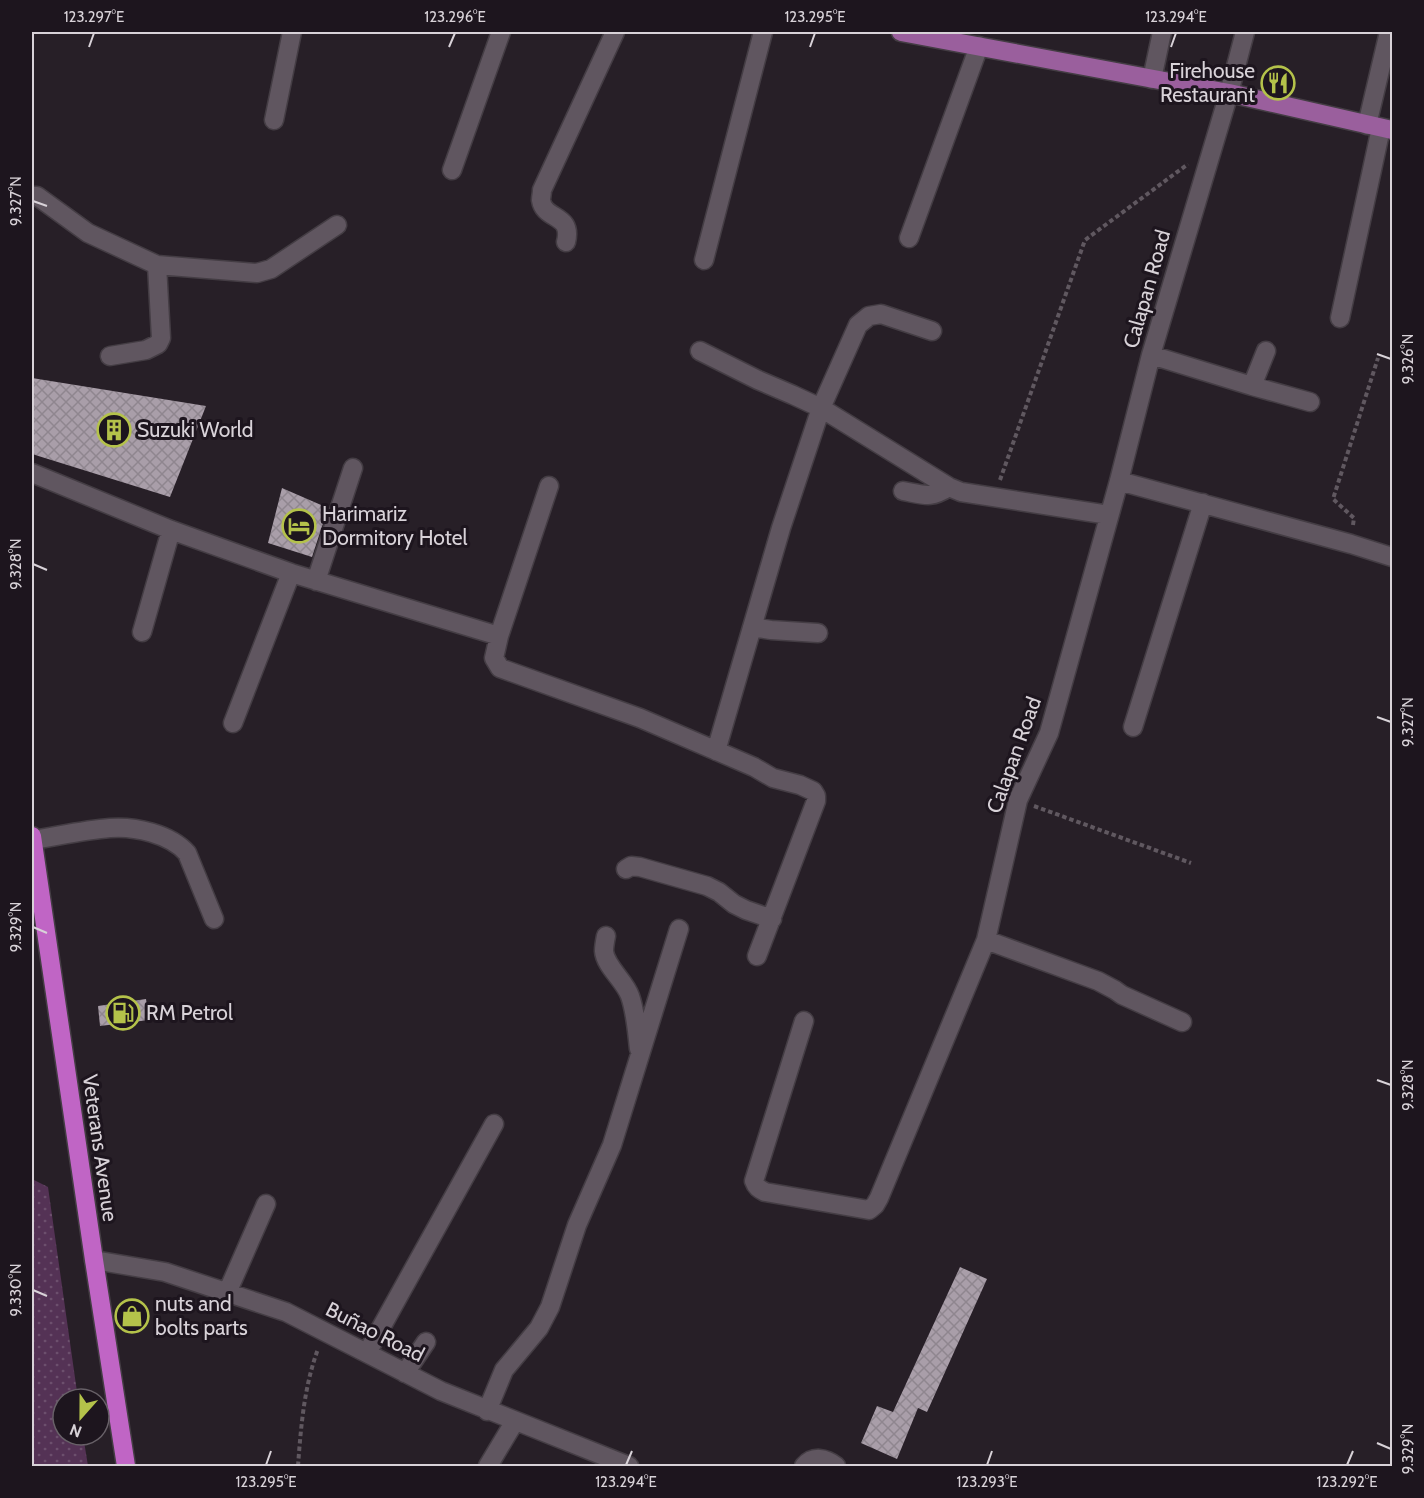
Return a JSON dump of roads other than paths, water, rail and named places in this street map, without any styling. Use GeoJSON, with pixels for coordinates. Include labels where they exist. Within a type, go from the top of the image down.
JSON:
{"type":"FeatureCollection","features":[{"type":"Feature","properties":{"kind":"highway","name":"Veterans Avenue"},"geometry":{"type":"LineString","coordinates":[[32,838],[36,898],[126,1467]]}},
{"type":"Feature","properties":{"kind":"main road"},"geometry":{"type":"LineString","coordinates":[[901,32],[1229,93],[1380,128]]}},
{"type":"Feature","properties":{"kind":"street"},"geometry":{"type":"LineString","coordinates":[[274,120],[292,32]]}},
{"type":"Feature","properties":{"kind":"street"},"geometry":{"type":"LineString","coordinates":[[452,170],[501,32]]}},
{"type":"Feature","properties":{"kind":"street"},"geometry":{"type":"LineString","coordinates":[[566,242],[566,226],[562,219],[547,212],[541,201],[542,190],[615,32]]}},
{"type":"Feature","properties":{"kind":"street"},"geometry":{"type":"LineString","coordinates":[[704,260],[763,32]]}},
{"type":"Feature","properties":{"kind":"street"},"geometry":{"type":"LineString","coordinates":[[1152,79],[1162,32]]}},
{"type":"Feature","properties":{"kind":"street","name":"Calapan Road"},"geometry":{"type":"LineString","coordinates":[[804,1021],[754,1181],[755,1184],[765,1192],[869,1210],[879,1198],[986,940],[1018,800],[1049,733],[1119,481],[1151,355],[1245,32]]}},
{"type":"Feature","properties":{"kind":"street"},"geometry":{"type":"LineString","coordinates":[[1340,318],[1380,128],[1389,32]]}},
{"type":"Feature","properties":{"kind":"street"},"geometry":{"type":"LineString","coordinates":[[959,137],[985,47]]}},
{"type":"Feature","properties":{"kind":"street"},"geometry":{"type":"LineString","coordinates":[[909,238],[985,47]]}},
{"type":"Feature","properties":{"kind":"street"},"geometry":{"type":"LineString","coordinates":[[32,196],[37,196],[88,233],[157,265],[257,273],[271,269],[337,225]]}},
{"type":"Feature","properties":{"kind":"street"},"geometry":{"type":"LineString","coordinates":[[110,356],[146,350],[158,344],[161,338],[157,265]]}},
{"type":"Feature","properties":{"kind":"street"},"geometry":{"type":"LineString","coordinates":[[716,751],[781,528],[821,408],[858,325],[869,316],[881,314],[932,331]]}},
{"type":"Feature","properties":{"kind":"street"},"geometry":{"type":"LineString","coordinates":[[700,351],[821,408],[949,487],[961,492],[1109,515]]}},
{"type":"Feature","properties":{"kind":"street"},"geometry":{"type":"LineString","coordinates":[[1252,386],[1266,351]]}},
{"type":"Feature","properties":{"kind":"street"},"geometry":{"type":"LineString","coordinates":[[1151,355],[1311,402]]}},
{"type":"Feature","properties":{"kind":"street"},"geometry":{"type":"LineString","coordinates":[[316,581],[353,468]]}},
{"type":"Feature","properties":{"kind":"street"},"geometry":{"type":"LineString","coordinates":[[32,473],[171,530],[291,573],[499,636]]}},
{"type":"Feature","properties":{"kind":"street"},"geometry":{"type":"LineString","coordinates":[[1119,481],[1392,557]]}},
{"type":"Feature","properties":{"kind":"street"},"geometry":{"type":"LineString","coordinates":[[549,486],[499,636],[494,658],[500,668],[640,718],[773,777],[813,791],[816,801],[757,956]]}},
{"type":"Feature","properties":{"kind":"street"},"geometry":{"type":"LineString","coordinates":[[903,491],[927,496],[937,494],[949,487]]}},
{"type":"Feature","properties":{"kind":"street"},"geometry":{"type":"LineString","coordinates":[[1133,727],[1203,503]]}},
{"type":"Feature","properties":{"kind":"street"},"geometry":{"type":"LineString","coordinates":[[142,632],[171,530]]}},
{"type":"Feature","properties":{"kind":"street"},"geometry":{"type":"LineString","coordinates":[[233,723],[291,573]]}},
{"type":"Feature","properties":{"kind":"street"},"geometry":{"type":"LineString","coordinates":[[752,627],[818,633]]}},
{"type":"Feature","properties":{"kind":"street"},"geometry":{"type":"LineString","coordinates":[[32,838],[111,828],[147,831],[173,841],[187,853],[214,919]]}},
{"type":"Feature","properties":{"kind":"street"},"geometry":{"type":"LineString","coordinates":[[626,869],[631,866],[640,867],[707,886],[734,904],[772,919]]}},
{"type":"Feature","properties":{"kind":"street"},"geometry":{"type":"LineString","coordinates":[[487,1411],[504,1370],[539,1328],[550,1307],[577,1225],[612,1145],[679,929]]}},
{"type":"Feature","properties":{"kind":"street"},"geometry":{"type":"LineString","coordinates":[[606,936],[604,952],[615,973],[626,985],[631,997],[639,1057]]}},
{"type":"Feature","properties":{"kind":"street"},"geometry":{"type":"LineString","coordinates":[[986,940],[1106,984],[1122,995],[1182,1022]]}},
{"type":"Feature","properties":{"kind":"street"},"geometry":{"type":"LineString","coordinates":[[367,1353],[494,1124]]}},
{"type":"Feature","properties":{"kind":"street"},"geometry":{"type":"LineString","coordinates":[[227,1293],[266,1204]]}},
{"type":"Feature","properties":{"kind":"street","name":"Buñao Road"},"geometry":{"type":"LineString","coordinates":[[94,1260],[165,1272],[286,1312],[441,1391],[629,1467]]}},
{"type":"Feature","properties":{"kind":"street"},"geometry":{"type":"LineString","coordinates":[[405,1373],[426,1342]]}},
{"type":"Feature","properties":{"kind":"street"},"geometry":{"type":"LineString","coordinates":[[488,1467],[515,1421]]}},
{"type":"Feature","properties":{"kind":"street"},"geometry":{"type":"LineString","coordinates":[[804,1467],[812,1460],[824,1458],[836,1467]]}},
{"type":"Feature","properties":{"kind":"place","name":"Firehouse Restaurant"},"geometry":{"type":"Point","coordinates":[1278,83]}},
{"type":"Feature","properties":{"kind":"place","name":"Suzuki World"},"geometry":{"type":"Point","coordinates":[114,430]}},
{"type":"Feature","properties":{"kind":"place","name":"Harimariz Dormitory Hotel"},"geometry":{"type":"Point","coordinates":[299,526]}},
{"type":"Feature","properties":{"kind":"place","name":"RM Petrol"},"geometry":{"type":"Point","coordinates":[123,1013]}},
{"type":"Feature","properties":{"kind":"place","name":"nuts and bolts parts"},"geometry":{"type":"Point","coordinates":[132,1316]}}]}
